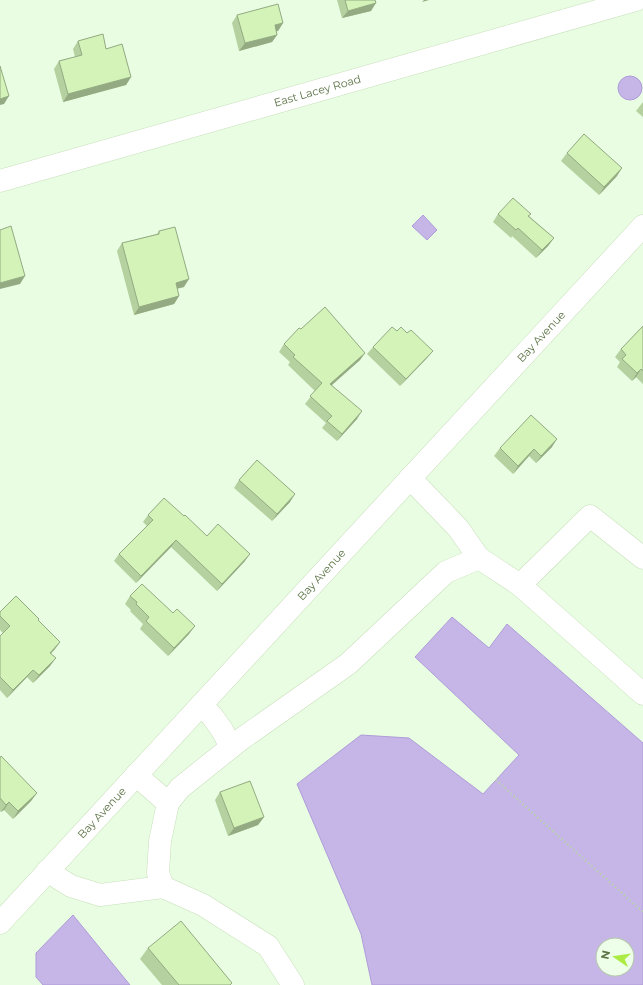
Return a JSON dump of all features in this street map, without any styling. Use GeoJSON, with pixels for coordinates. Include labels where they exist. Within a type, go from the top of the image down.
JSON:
{"type":"FeatureCollection","features":[{"type":"Feature","properties":{"kind":"street","name":"East Lacey Road"},"geometry":{"type":"LineString","coordinates":[[0,181],[636,0]]}},
{"type":"Feature","properties":{"kind":"street","name":"Bay Avenue"},"geometry":{"type":"LineString","coordinates":[[0,923],[643,226]]}},
{"type":"Feature","properties":{"kind":"street"},"geometry":{"type":"LineString","coordinates":[[410,478],[458,528],[479,558],[520,586],[643,694]]}},
{"type":"Feature","properties":{"kind":"street"},"geometry":{"type":"LineString","coordinates":[[520,586],[590,516],[643,558]]}},
{"type":"Feature","properties":{"kind":"street"},"geometry":{"type":"LineString","coordinates":[[163,887],[158,873],[160,841],[168,803],[180,788],[240,740],[348,664],[446,572],[479,558]]}},
{"type":"Feature","properties":{"kind":"street"},"geometry":{"type":"LineString","coordinates":[[201,705],[212,716],[222,730],[231,747]]}},
{"type":"Feature","properties":{"kind":"street"},"geometry":{"type":"LineString","coordinates":[[136,775],[168,803]]}},
{"type":"Feature","properties":{"kind":"street"},"geometry":{"type":"LineString","coordinates":[[48,871],[71,886],[100,895],[163,887],[203,905],[268,946],[292,985]]}},
{"type":"Feature","properties":{"kind":"path"},"geometry":{"type":"LineString","coordinates":[[496,780],[643,912]]}},
{"type":"Feature","properties":{"kind":"shaded area"},"geometry":{"type":"Polygon","coordinates":[[[630,76],[635,77],[641,83],[641,93],[635,99],[630,100],[625,99],[619,93],[618,88],[619,83],[625,77],[630,76]]]}},
{"type":"Feature","properties":{"kind":"shaded area"},"geometry":{"type":"Polygon","coordinates":[[[423,215],[437,230],[427,240],[412,226],[423,215]]]}},
{"type":"Feature","properties":{"kind":"shaded area"},"geometry":{"type":"Polygon","coordinates":[[[452,617],[489,648],[507,624],[643,743],[643,985],[372,985],[361,934],[297,784],[361,735],[409,738],[483,794],[519,755],[415,657],[452,617]]]}},
{"type":"Feature","properties":{"kind":"shaded area"},"geometry":{"type":"Polygon","coordinates":[[[73,915],[130,985],[43,985],[36,977],[36,953],[73,915]]]}},
{"type":"Feature","properties":{"kind":"building"},"geometry":{"type":"Polygon","coordinates":[[[345,0],[375,0],[376,3],[348,11],[345,0]]]}},
{"type":"Feature","properties":{"kind":"building"},"geometry":{"type":"Polygon","coordinates":[[[278,4],[283,23],[275,25],[277,35],[245,43],[237,15],[278,4]]]}},
{"type":"Feature","properties":{"kind":"building"},"geometry":{"type":"Polygon","coordinates":[[[103,34],[106,49],[122,44],[131,77],[68,94],[59,61],[82,55],[78,41],[103,34]]]}},
{"type":"Feature","properties":{"kind":"building"},"geometry":{"type":"Polygon","coordinates":[[[0,66],[9,96],[0,99],[0,66]]]}},
{"type":"Feature","properties":{"kind":"building"},"geometry":{"type":"Polygon","coordinates":[[[584,134],[622,168],[604,187],[567,153],[584,134]]]}},
{"type":"Feature","properties":{"kind":"building"},"geometry":{"type":"Polygon","coordinates":[[[513,198],[531,214],[528,216],[554,238],[542,250],[518,228],[516,230],[498,214],[513,198]]]}},
{"type":"Feature","properties":{"kind":"building"},"geometry":{"type":"Polygon","coordinates":[[[11,226],[25,276],[0,283],[0,230],[11,226]]]}},
{"type":"Feature","properties":{"kind":"building"},"geometry":{"type":"Polygon","coordinates":[[[175,227],[189,279],[176,283],[179,296],[139,307],[122,243],[159,234],[159,231],[175,227]]]}},
{"type":"Feature","properties":{"kind":"building"},"geometry":{"type":"Polygon","coordinates":[[[325,307],[365,353],[330,384],[362,411],[342,434],[327,421],[332,416],[310,396],[322,383],[293,357],[295,355],[284,344],[299,328],[301,329],[325,307]]]}},
{"type":"Feature","properties":{"kind":"building"},"geometry":{"type":"Polygon","coordinates":[[[643,326],[643,371],[641,369],[637,373],[622,359],[626,355],[621,349],[643,326]]]}},
{"type":"Feature","properties":{"kind":"building"},"geometry":{"type":"Polygon","coordinates":[[[392,327],[397,331],[401,327],[407,333],[411,330],[433,351],[406,379],[373,347],[392,327]]]}},
{"type":"Feature","properties":{"kind":"building"},"geometry":{"type":"Polygon","coordinates":[[[531,415],[557,439],[541,456],[534,449],[518,466],[500,448],[531,415]]]}},
{"type":"Feature","properties":{"kind":"building"},"geometry":{"type":"Polygon","coordinates":[[[257,460],[295,494],[277,514],[239,480],[257,460]]]}},
{"type":"Feature","properties":{"kind":"building"},"geometry":{"type":"Polygon","coordinates":[[[164,498],[207,536],[218,524],[250,554],[222,584],[176,540],[141,576],[119,554],[153,520],[148,515],[164,498]]]}},
{"type":"Feature","properties":{"kind":"building"},"geometry":{"type":"Polygon","coordinates":[[[142,584],[173,613],[177,609],[195,626],[174,648],[146,621],[149,617],[130,596],[142,584]]]}},
{"type":"Feature","properties":{"kind":"building"},"geometry":{"type":"Polygon","coordinates":[[[16,596],[60,642],[50,653],[56,658],[39,675],[33,670],[13,690],[0,677],[0,636],[10,626],[0,616],[0,612],[16,596]]]}},
{"type":"Feature","properties":{"kind":"building"},"geometry":{"type":"Polygon","coordinates":[[[1,756],[37,793],[18,811],[9,802],[6,805],[0,798],[1,756]]]}},
{"type":"Feature","properties":{"kind":"building"},"geometry":{"type":"Polygon","coordinates":[[[250,781],[264,817],[234,828],[220,792],[250,781]]]}},
{"type":"Feature","properties":{"kind":"building"},"geometry":{"type":"Polygon","coordinates":[[[181,921],[232,983],[230,985],[179,985],[148,948],[181,921]]]}}]}
